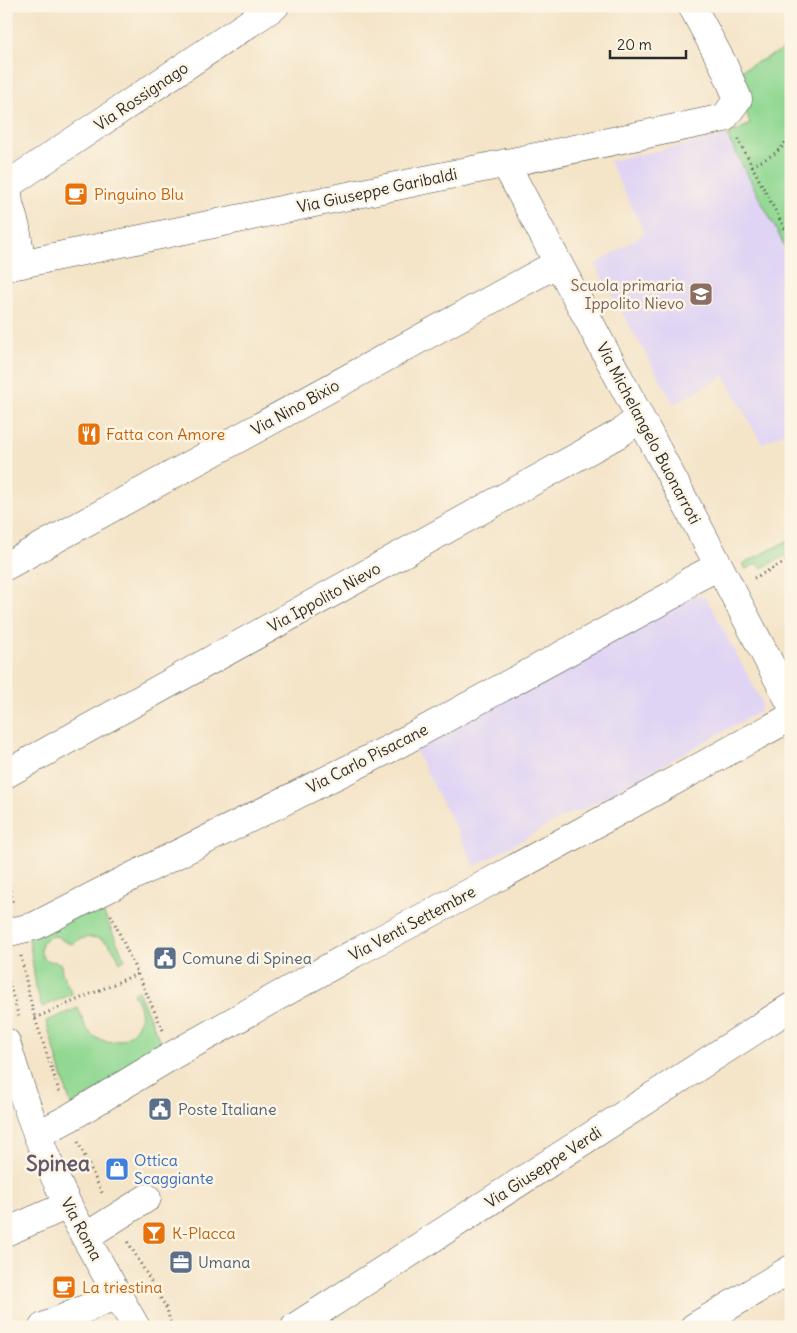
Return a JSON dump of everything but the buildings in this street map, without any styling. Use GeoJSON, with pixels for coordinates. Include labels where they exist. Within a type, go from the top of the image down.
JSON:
{"type":"FeatureCollection","features":[{"type":"Feature","properties":{"kind":"street","name":"Via Rossignago"},"geometry":{"type":"LineString","coordinates":[[7,186],[275,6]]}},
{"type":"Feature","properties":{"kind":"street"},"geometry":{"type":"LineString","coordinates":[[692,6],[723,64],[731,108]]}},
{"type":"Feature","properties":{"kind":"street","name":"Via Giuseppe Garibaldi"},"geometry":{"type":"LineString","coordinates":[[14,266],[130,240],[505,163],[731,108]]}},
{"type":"Feature","properties":{"kind":"street","name":"Via Michelangelo Buonarroti"},"geometry":{"type":"LineString","coordinates":[[505,163],[791,704]]}},
{"type":"Feature","properties":{"kind":"street"},"geometry":{"type":"LineString","coordinates":[[7,186],[9,203],[16,228],[14,266]]}},
{"type":"Feature","properties":{"kind":"street","name":"Via Nino Bixio"},"geometry":{"type":"LineString","coordinates":[[6,566],[558,263]]}},
{"type":"Feature","properties":{"kind":"street","name":"Via Ippolito Nievo"},"geometry":{"type":"LineString","coordinates":[[6,774],[611,437],[640,418]]}},
{"type":"Feature","properties":{"kind":"street","name":"Via Carlo Pisacane"},"geometry":{"type":"LineString","coordinates":[[13,942],[35,926],[100,892],[391,748],[676,593],[690,581],[719,566]]}},
{"type":"Feature","properties":{"kind":"street","name":"Via Venti Settembre"},"geometry":{"type":"LineString","coordinates":[[37,1135],[173,1055],[353,954],[482,886],[791,717]]}},
{"type":"Feature","properties":{"kind":"street","name":"Via Giuseppe Verdi"},"geometry":{"type":"LineString","coordinates":[[295,1327],[791,1007]]}},
{"type":"Feature","properties":{"kind":"street","name":"Via Roma"},"geometry":{"type":"LineString","coordinates":[[6,1042],[37,1135],[68,1205],[136,1327]]}},
{"type":"Feature","properties":{"kind":"street"},"geometry":{"type":"LineString","coordinates":[[85,1237],[147,1198]]}},
{"type":"Feature","properties":{"kind":"street"},"geometry":{"type":"LineString","coordinates":[[6,1232],[68,1205]]}},
{"type":"Feature","properties":{"kind":"street"},"geometry":{"type":"LineString","coordinates":[[694,1327],[791,1269]]}},
{"type":"Feature","properties":{"kind":"street"},"geometry":{"type":"LineString","coordinates":[[43,1327],[117,1295]]}},
{"type":"Feature","properties":{"kind":"path"},"geometry":{"type":"LineString","coordinates":[[731,108],[752,166],[791,241]]}},
{"type":"Feature","properties":{"kind":"path"},"geometry":{"type":"LineString","coordinates":[[752,166],[784,146],[790,134],[791,125]]}},
{"type":"Feature","properties":{"kind":"path"},"geometry":{"type":"LineString","coordinates":[[748,581],[791,558]]}},
{"type":"Feature","properties":{"kind":"path"},"geometry":{"type":"LineString","coordinates":[[6,866],[13,906]]}},
{"type":"Feature","properties":{"kind":"path"},"geometry":{"type":"LineString","coordinates":[[100,892],[163,1031]]}},
{"type":"Feature","properties":{"kind":"path"},"geometry":{"type":"LineString","coordinates":[[13,942],[62,1100]]}},
{"type":"Feature","properties":{"kind":"path"},"geometry":{"type":"LineString","coordinates":[[36,1018],[138,974]]}},
{"type":"Feature","properties":{"kind":"path"},"geometry":{"type":"LineString","coordinates":[[76,1137],[106,1201]]}},
{"type":"Feature","properties":{"kind":"path"},"geometry":{"type":"LineString","coordinates":[[126,1238],[167,1308],[173,1327]]}},
{"type":"Feature","properties":{"kind":"shaded area","name":"Scuola primaria Ippolito Nievo"},"geometry":{"type":"Polygon","coordinates":[[[727,136],[791,258],[791,429],[762,444],[724,376],[674,404],[595,265],[645,233],[609,161],[727,136]]]}},
{"type":"Feature","properties":{"kind":"shaded area"},"geometry":{"type":"Polygon","coordinates":[[[695,595],[707,599],[762,702],[760,711],[576,813],[574,811],[475,866],[415,749],[695,595]]]}},
{"type":"Feature","properties":{"kind":"green space"},"geometry":{"type":"Polygon","coordinates":[[[791,46],[791,258],[727,136],[750,124],[735,73],[791,46]]]}},
{"type":"Feature","properties":{"kind":"green space"},"geometry":{"type":"Polygon","coordinates":[[[791,539],[791,553],[761,568],[758,563],[746,569],[743,564],[791,539]]]}},
{"type":"Feature","properties":{"kind":"green space"},"geometry":{"type":"Polygon","coordinates":[[[101,907],[125,960],[120,962],[112,948],[98,938],[88,937],[72,944],[56,936],[47,938],[42,944],[41,954],[47,960],[61,964],[62,973],[72,994],[42,1007],[36,987],[29,938],[101,907]]]}},
{"type":"Feature","properties":{"kind":"green space"},"geometry":{"type":"Polygon","coordinates":[[[138,991],[164,1050],[71,1106],[46,1021],[78,1008],[87,1029],[93,1036],[100,1040],[116,1041],[131,1034],[137,1027],[140,1012],[133,993],[138,991]]]}},
{"type":"Feature","properties":{"kind":"place","name":"Pinguino Blu"},"geometry":{"type":"Point","coordinates":[76,194]}},
{"type":"Feature","properties":{"kind":"place","name":"Scuola primaria Ippolito Nievo"},"geometry":{"type":"Point","coordinates":[701,294]}},
{"type":"Feature","properties":{"kind":"place","name":"Fatta con Amore"},"geometry":{"type":"Point","coordinates":[89,434]}},
{"type":"Feature","properties":{"kind":"place","name":"Comune di Spinea"},"geometry":{"type":"Point","coordinates":[165,958]}},
{"type":"Feature","properties":{"kind":"place","name":"Poste Italiane"},"geometry":{"type":"Point","coordinates":[160,1109]}},
{"type":"Feature","properties":{"kind":"place","name":"Ottica Scaggiante"},"geometry":{"type":"Point","coordinates":[117,1169]}},
{"type":"Feature","properties":{"kind":"place","name":"K-Placca"},"geometry":{"type":"Point","coordinates":[154,1233]}},
{"type":"Feature","properties":{"kind":"place","name":"Umana"},"geometry":{"type":"Point","coordinates":[181,1262]}},
{"type":"Feature","properties":{"kind":"place","name":"La triestina"},"geometry":{"type":"Point","coordinates":[64,1287]}},
{"type":"Feature","properties":{"kind":"district","name":"Spinea"},"geometry":{"type":"Point","coordinates":[58,1163]}}]}
